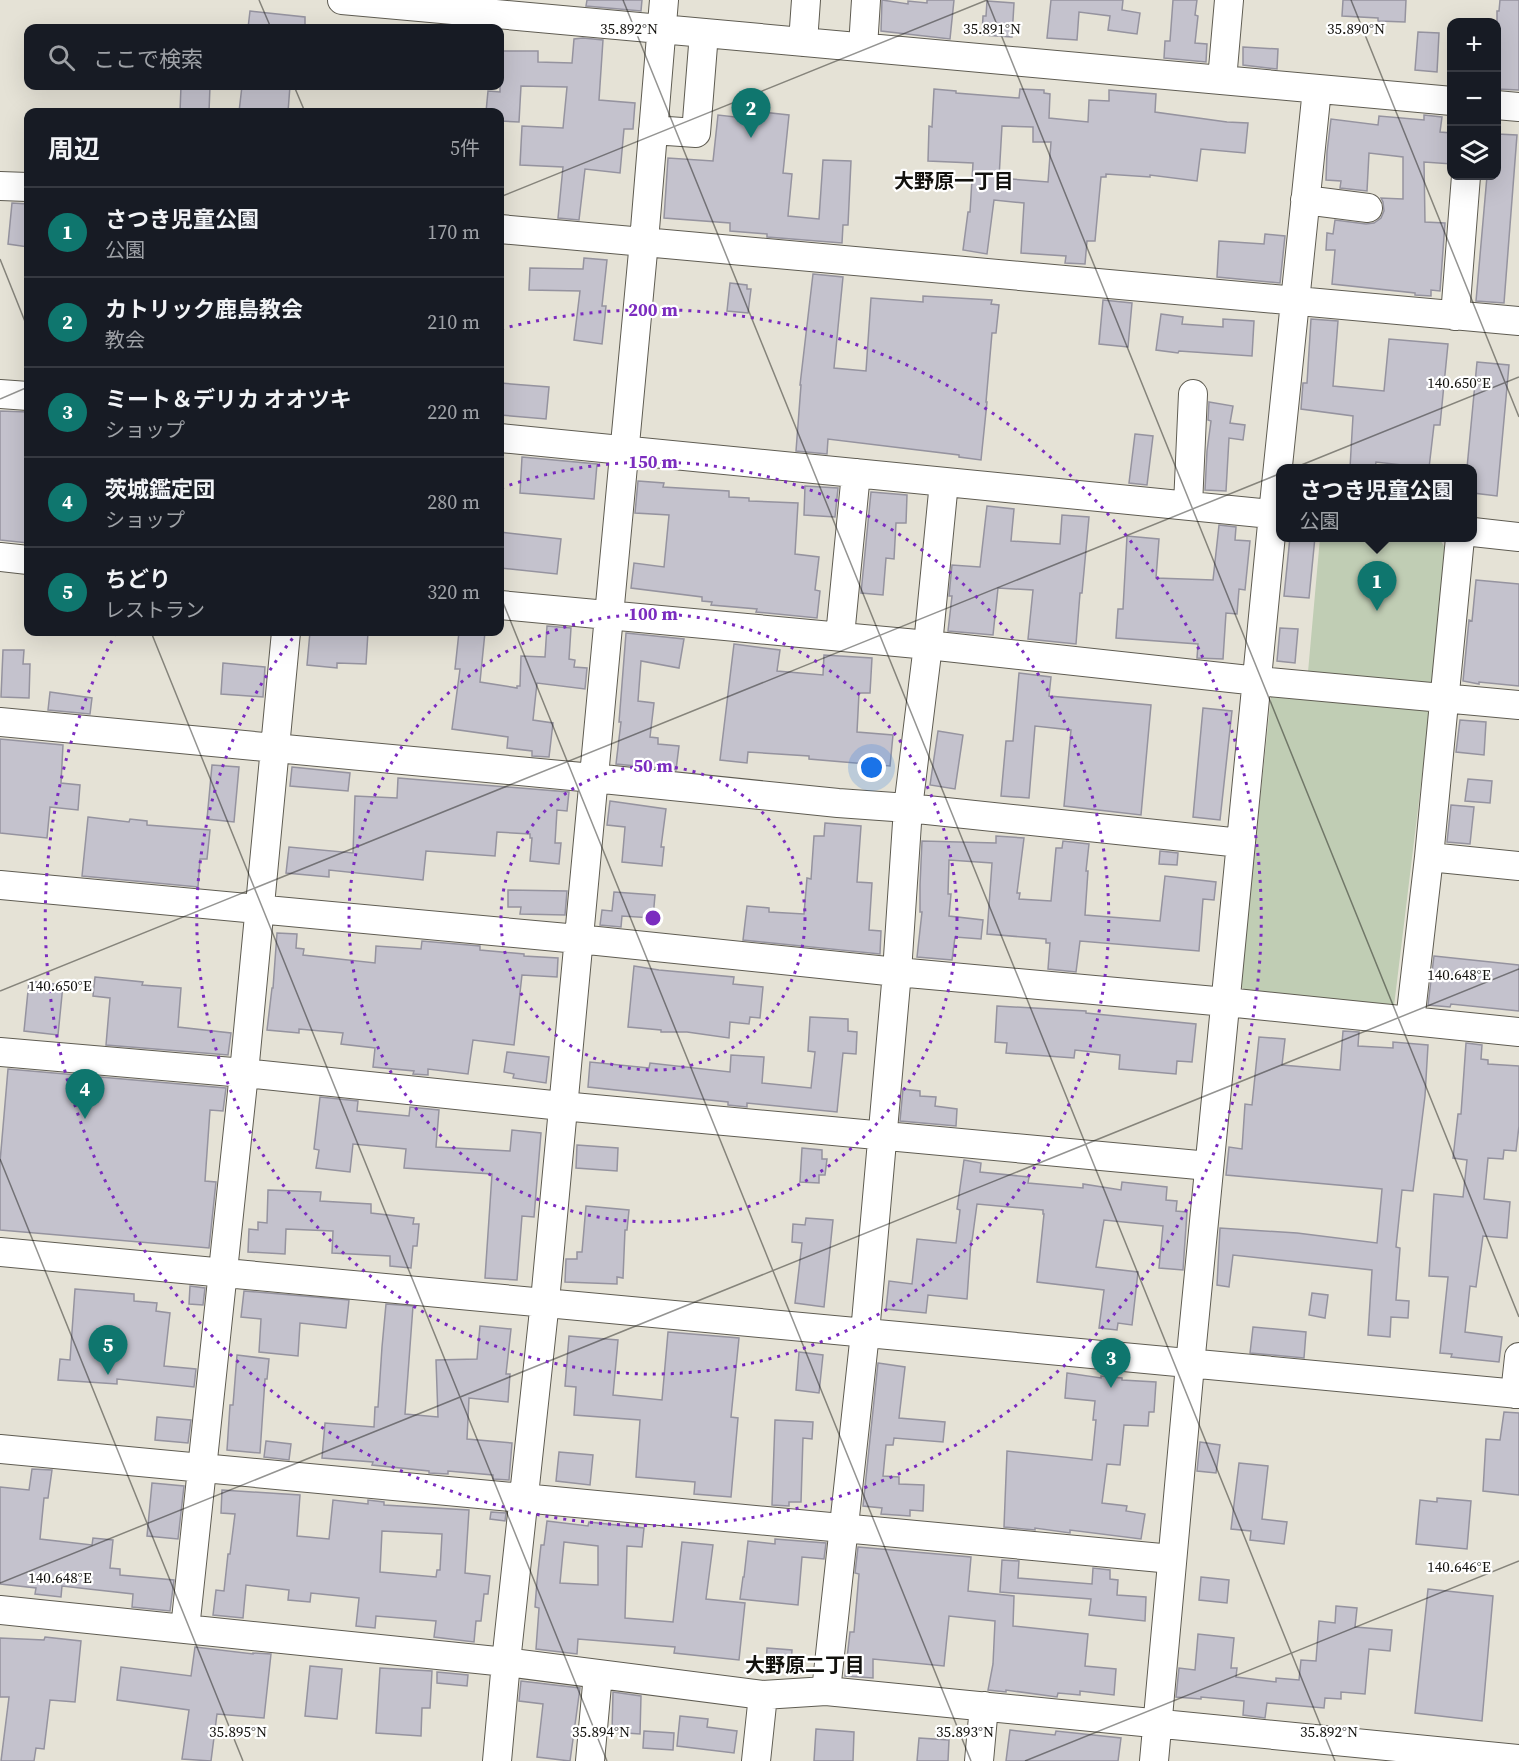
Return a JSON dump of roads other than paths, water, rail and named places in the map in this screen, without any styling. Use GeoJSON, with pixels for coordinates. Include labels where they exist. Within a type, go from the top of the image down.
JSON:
{"type":"FeatureCollection","features":[{"type":"Feature","properties":{"kind":"street"},"geometry":{"type":"LineString","coordinates":[[342,0],[1447,101]]}},
{"type":"Feature","properties":{"kind":"street"},"geometry":{"type":"LineString","coordinates":[[497,1761],[544,1301],[644,242],[664,0]]}},
{"type":"Feature","properties":{"kind":"street"},"geometry":{"type":"LineString","coordinates":[[803,42],[806,0]]}},
{"type":"Feature","properties":{"kind":"street"},"geometry":{"type":"LineString","coordinates":[[863,47],[866,0]]}},
{"type":"Feature","properties":{"kind":"street"},"geometry":{"type":"LineString","coordinates":[[1222,80],[1228,0]]}},
{"type":"Feature","properties":{"kind":"street"},"geometry":{"type":"LineString","coordinates":[[653,130],[696,133],[704,33]]}},
{"type":"Feature","properties":{"kind":"street"},"geometry":{"type":"LineString","coordinates":[[1281,464],[1294,301],[1317,89]]}},
{"type":"Feature","properties":{"kind":"street"},"geometry":{"type":"LineString","coordinates":[[1501,105],[1519,107]]}},
{"type":"Feature","properties":{"kind":"street"},"geometry":{"type":"LineString","coordinates":[[1455,316],[1466,180]]}},
{"type":"Feature","properties":{"kind":"street"},"geometry":{"type":"LineString","coordinates":[[0,186],[24,188]]}},
{"type":"Feature","properties":{"kind":"street"},"geometry":{"type":"LineString","coordinates":[[1305,200],[1368,208]]}},
{"type":"Feature","properties":{"kind":"street"},"geometry":{"type":"LineString","coordinates":[[504,229],[1519,321]]}},
{"type":"Feature","properties":{"kind":"street"},"geometry":{"type":"LineString","coordinates":[[0,394],[24,396]]}},
{"type":"Feature","properties":{"kind":"street"},"geometry":{"type":"LineString","coordinates":[[1188,506],[1193,394]]}},
{"type":"Feature","properties":{"kind":"street"},"geometry":{"type":"LineString","coordinates":[[504,438],[1276,514]]}},
{"type":"Feature","properties":{"kind":"street"},"geometry":{"type":"LineString","coordinates":[[840,636],[856,473]]}},
{"type":"Feature","properties":{"kind":"street"},"geometry":{"type":"LineString","coordinates":[[826,1691],[865,1333],[897,972],[908,808],[928,645],[944,482]]}},
{"type":"Feature","properties":{"kind":"street"},"geometry":{"type":"LineString","coordinates":[[1154,1761],[1209,1166],[1276,523]]}},
{"type":"Feature","properties":{"kind":"street"},"geometry":{"type":"LineString","coordinates":[[1477,532],[1519,537]]}},
{"type":"Feature","properties":{"kind":"street"},"geometry":{"type":"LineString","coordinates":[[1410,1021],[1429,857],[1460,542]]}},
{"type":"Feature","properties":{"kind":"street"},"geometry":{"type":"LineString","coordinates":[[0,557],[24,560]]}},
{"type":"Feature","properties":{"kind":"street"},"geometry":{"type":"LineString","coordinates":[[504,604],[840,636],[1258,681],[1519,705]]}},
{"type":"Feature","properties":{"kind":"street"},"geometry":{"type":"LineString","coordinates":[[185,1629],[224,1272],[286,636]]}},
{"type":"Feature","properties":{"kind":"street"},"geometry":{"type":"LineString","coordinates":[[0,722],[908,808],[1241,843]]}},
{"type":"Feature","properties":{"kind":"street"},"geometry":{"type":"LineString","coordinates":[[1429,857],[1519,866]]}},
{"type":"Feature","properties":{"kind":"street"},"geometry":{"type":"LineString","coordinates":[[0,885],[578,939],[1519,1032]]}},
{"type":"Feature","properties":{"kind":"street"},"geometry":{"type":"LineString","coordinates":[[0,1053],[244,1073],[562,1106],[1209,1166]]}},
{"type":"Feature","properties":{"kind":"street"},"geometry":{"type":"LineString","coordinates":[[0,1252],[544,1301],[1190,1365],[1517,1394],[1519,1358]]}},
{"type":"Feature","properties":{"kind":"street"},"geometry":{"type":"LineString","coordinates":[[0,1449],[1172,1559]]}},
{"type":"Feature","properties":{"kind":"street"},"geometry":{"type":"LineString","coordinates":[[0,1610],[506,1662],[763,1695],[826,1691],[1519,1759]]}},
{"type":"Feature","properties":{"kind":"street"},"geometry":{"type":"LineString","coordinates":[[590,1761],[598,1674]]}},
{"type":"Feature","properties":{"kind":"street"},"geometry":{"type":"LineString","coordinates":[[756,1761],[763,1695]]}},
{"type":"Feature","properties":{"kind":"street"},"geometry":{"type":"LineString","coordinates":[[979,1761],[984,1706]]}},
{"type":"Feature","properties":{"kind":"place","name":"カトリック鹿島教会"},"geometry":{"type":"Point","coordinates":[751,138]}},
{"type":"Feature","properties":{"kind":"place","name":"さつき児童公園"},"geometry":{"type":"Point","coordinates":[1377,611]}},
{"type":"Feature","properties":{"kind":"place","name":"茨城鑑定団"},"geometry":{"type":"Point","coordinates":[85,1119]}},
{"type":"Feature","properties":{"kind":"place","name":"ちどり"},"geometry":{"type":"Point","coordinates":[108,1375]}},
{"type":"Feature","properties":{"kind":"place","name":"ミート＆デリカ オオツキ"},"geometry":{"type":"Point","coordinates":[1111,1388]}},
{"type":"Feature","properties":{"kind":"district","name":"大野原一丁目"},"geometry":{"type":"Point","coordinates":[954,181]}},
{"type":"Feature","properties":{"kind":"district","name":"大野原二丁目"},"geometry":{"type":"Point","coordinates":[805,1665]}}]}
